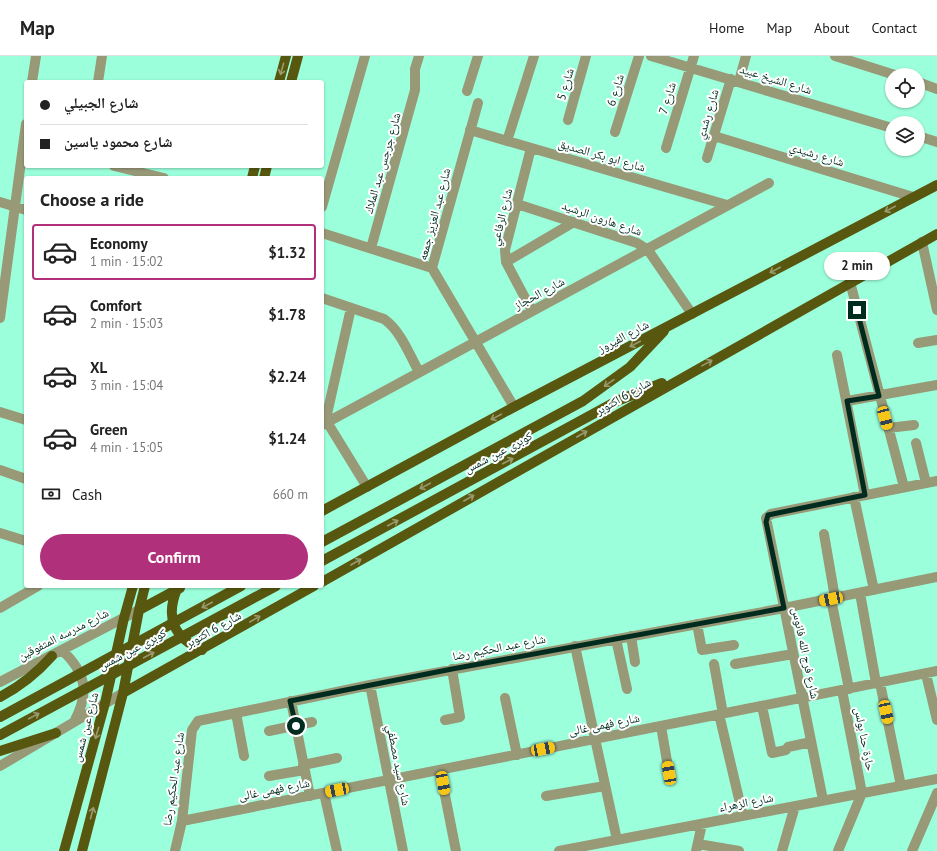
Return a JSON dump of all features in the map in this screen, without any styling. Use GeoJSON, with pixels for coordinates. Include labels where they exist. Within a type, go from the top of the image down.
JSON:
{"type":"FeatureCollection","features":[{"type":"Feature","properties":{"kind":"main road"},"geometry":{"type":"LineString","coordinates":[[280,80],[286,56]]}},
{"type":"Feature","properties":{"kind":"main road"},"geometry":{"type":"LineString","coordinates":[[292,80],[298,56]]}},
{"type":"Feature","properties":{"kind":"main road","name":"شارع الفيروز"},"geometry":{"type":"LineString","coordinates":[[324,510],[514,407],[937,185]]}},
{"type":"Feature","properties":{"kind":"main road","name":"شارع 6 اكتوبر"},"geometry":{"type":"LineString","coordinates":[[324,581],[937,234]]}},
{"type":"Feature","properties":{"kind":"main road","name":"كوبرى عين شمس"},"geometry":{"type":"LineString","coordinates":[[324,541],[583,401],[630,367],[650,348],[667,327]]}},
{"type":"Feature","properties":{"kind":"main road","name":"كوبرى عين شمس"},"geometry":{"type":"LineString","coordinates":[[324,560],[617,401],[690,373]]}},
{"type":"Feature","properties":{"kind":"main road","name":"شارع عين شمس"},"geometry":{"type":"LineString","coordinates":[[64,851],[106,703],[124,618],[132,588]]}},
{"type":"Feature","properties":{"kind":"main road"},"geometry":{"type":"LineString","coordinates":[[82,851],[123,693],[144,588]]}},
{"type":"Feature","properties":{"kind":"main road"},"geometry":{"type":"LineString","coordinates":[[139,610],[180,588]]}},
{"type":"Feature","properties":{"kind":"main road"},"geometry":{"type":"LineString","coordinates":[[180,588],[172,607],[174,626],[181,636],[191,645],[202,650]]}},
{"type":"Feature","properties":{"kind":"main road","name":"كوبرى عين شمس"},"geometry":{"type":"LineString","coordinates":[[0,717],[237,588]]}},
{"type":"Feature","properties":{"kind":"main road","name":"كوبرى عين شمس"},"geometry":{"type":"LineString","coordinates":[[0,735],[272,588]]}},
{"type":"Feature","properties":{"kind":"main road","name":"شارع 6 اكتوبر"},"geometry":{"type":"LineString","coordinates":[[123,693],[310,588]]}},
{"type":"Feature","properties":{"kind":"main road"},"geometry":{"type":"LineString","coordinates":[[0,697],[40,670],[52,656]]}},
{"type":"Feature","properties":{"kind":"main road"},"geometry":{"type":"LineString","coordinates":[[0,751],[20,743],[56,733]]}},
{"type":"Feature","properties":{"kind":"street"},"geometry":{"type":"LineString","coordinates":[[32,80],[36,56]]}},
{"type":"Feature","properties":{"kind":"street"},"geometry":{"type":"LineString","coordinates":[[101,80],[102,56]]}},
{"type":"Feature","properties":{"kind":"street"},"geometry":{"type":"LineString","coordinates":[[324,200],[365,56]]}},
{"type":"Feature","properties":{"kind":"street","name":"شارع جرجس عبد الملاك"},"geometry":{"type":"LineString","coordinates":[[371,248],[414,97],[416,84],[415,69],[419,56]]}},
{"type":"Feature","properties":{"kind":"street"},"geometry":{"type":"LineString","coordinates":[[467,91],[478,56]]}},
{"type":"Feature","properties":{"kind":"street"},"geometry":{"type":"LineString","coordinates":[[507,141],[534,56]]}},
{"type":"Feature","properties":{"kind":"street","name":"شارع 5"},"geometry":{"type":"LineString","coordinates":[[568,120],[586,56]]}},
{"type":"Feature","properties":{"kind":"street","name":"شارع 6"},"geometry":{"type":"LineString","coordinates":[[615,132],[639,56]]}},
{"type":"Feature","properties":{"kind":"street","name":"شارع الشيخ عبيد"},"geometry":{"type":"LineString","coordinates":[[651,56],[885,126]]}},
{"type":"Feature","properties":{"kind":"street","name":"شارع 7"},"geometry":{"type":"LineString","coordinates":[[666,148],[694,56]]}},
{"type":"Feature","properties":{"kind":"street","name":"شارع رشدي"},"geometry":{"type":"LineString","coordinates":[[707,158],[735,80],[746,56]]}},
{"type":"Feature","properties":{"kind":"street"},"geometry":{"type":"LineString","coordinates":[[835,56],[885,72]]}},
{"type":"Feature","properties":{"kind":"street"},"geometry":{"type":"LineString","coordinates":[[925,85],[937,89]]}},
{"type":"Feature","properties":{"kind":"street","name":"شارع عبد العزيز جمعه"},"geometry":{"type":"LineString","coordinates":[[478,104],[432,268],[474,342],[514,407]]}},
{"type":"Feature","properties":{"kind":"street","name":"شارع ابو بكر الصديق"},"geometry":{"type":"LineString","coordinates":[[470,130],[727,205]]}},
{"type":"Feature","properties":{"kind":"street","name":"شارع رشيدي"},"geometry":{"type":"LineString","coordinates":[[714,136],[913,197]]}},
{"type":"Feature","properties":{"kind":"street"},"geometry":{"type":"LineString","coordinates":[[925,138],[937,142]]}},
{"type":"Feature","properties":{"kind":"street"},"geometry":{"type":"LineString","coordinates":[[0,318],[4,250],[15,207],[24,146]]}},
{"type":"Feature","properties":{"kind":"street","name":"شارع الرفاعي"},"geometry":{"type":"LineString","coordinates":[[531,148],[505,250],[506,262],[532,311]]}},
{"type":"Feature","properties":{"kind":"street"},"geometry":{"type":"LineString","coordinates":[[122,168],[156,176]]}},
{"type":"Feature","properties":{"kind":"street","name":"شارع الحجاز"},"geometry":{"type":"LineString","coordinates":[[325,423],[648,250],[768,183]]}},
{"type":"Feature","properties":{"kind":"street"},"geometry":{"type":"LineString","coordinates":[[0,202],[24,209]]}},
{"type":"Feature","properties":{"kind":"street","name":"شارع هارون الرشيد"},"geometry":{"type":"LineString","coordinates":[[517,204],[627,239],[648,250],[692,314]]}},
{"type":"Feature","properties":{"kind":"street"},"geometry":{"type":"LineString","coordinates":[[506,262],[574,222]]}},
{"type":"Feature","properties":{"kind":"street"},"geometry":{"type":"LineString","coordinates":[[324,234],[432,268]]}},
{"type":"Feature","properties":{"kind":"street"},"geometry":{"type":"LineString","coordinates":[[922,242],[937,310]]}},
{"type":"Feature","properties":{"kind":"street"},"geometry":{"type":"LineString","coordinates":[[850,282],[904,487]]}},
{"type":"Feature","properties":{"kind":"street"},"geometry":{"type":"LineString","coordinates":[[324,299],[384,319],[396,330],[419,372]]}},
{"type":"Feature","properties":{"kind":"street"},"geometry":{"type":"LineString","coordinates":[[352,308],[325,423],[367,487]]}},
{"type":"Feature","properties":{"kind":"street"},"geometry":{"type":"LineString","coordinates":[[918,343],[937,340]]}},
{"type":"Feature","properties":{"kind":"street"},"geometry":{"type":"LineString","coordinates":[[837,355],[865,495]]}},
{"type":"Feature","properties":{"kind":"street"},"geometry":{"type":"LineString","coordinates":[[847,401],[937,385]]}},
{"type":"Feature","properties":{"kind":"street"},"geometry":{"type":"LineString","coordinates":[[0,412],[24,419]]}},
{"type":"Feature","properties":{"kind":"street"},"geometry":{"type":"LineString","coordinates":[[888,428],[914,424]]}},
{"type":"Feature","properties":{"kind":"street"},"geometry":{"type":"LineString","coordinates":[[916,443],[926,483]]}},
{"type":"Feature","properties":{"kind":"street"},"geometry":{"type":"LineString","coordinates":[[0,470],[24,477]]}},
{"type":"Feature","properties":{"kind":"street"},"geometry":{"type":"LineString","coordinates":[[874,590],[854,497],[937,481]]}},
{"type":"Feature","properties":{"kind":"street","name":"شارع فرج الله فانوس"},"geometry":{"type":"LineString","coordinates":[[823,800],[766,518],[771,514],[854,497]]}},
{"type":"Feature","properties":{"kind":"street"},"geometry":{"type":"LineString","coordinates":[[0,533],[24,540]]}},
{"type":"Feature","properties":{"kind":"street","name":"حارة حنا بولس"},"geometry":{"type":"LineString","coordinates":[[824,534],[862,793]]}},
{"type":"Feature","properties":{"kind":"street","name":"شارع عبد الحكيم رضا"},"geometry":{"type":"LineString","coordinates":[[175,851],[182,821],[194,725],[205,719],[452,669],[784,608],[937,577]]}},
{"type":"Feature","properties":{"kind":"street"},"geometry":{"type":"LineString","coordinates":[[0,608],[35,588]]}},
{"type":"Feature","properties":{"kind":"street"},"geometry":{"type":"LineString","coordinates":[[860,593],[901,786]]}},
{"type":"Feature","properties":{"kind":"street","name":"شارع مدرسه المتفوقين"},"geometry":{"type":"LineString","coordinates":[[0,682],[139,610]]}},
{"type":"Feature","properties":{"kind":"street"},"geometry":{"type":"LineString","coordinates":[[697,624],[702,650],[734,645]]}},
{"type":"Feature","properties":{"kind":"street"},"geometry":{"type":"LineString","coordinates":[[631,636],[635,662]]}},
{"type":"Feature","properties":{"kind":"street"},"geometry":{"type":"LineString","coordinates":[[616,639],[627,689]]}},
{"type":"Feature","properties":{"kind":"street"},"geometry":{"type":"LineString","coordinates":[[575,646],[617,840]]}},
{"type":"Feature","properties":{"kind":"street"},"geometry":{"type":"LineString","coordinates":[[62,650],[74,661],[82,675],[84,691],[82,707],[74,722]]}},
{"type":"Feature","properties":{"kind":"street"},"geometry":{"type":"LineString","coordinates":[[735,664],[793,654]]}},
{"type":"Feature","properties":{"kind":"street"},"geometry":{"type":"LineString","coordinates":[[714,664],[721,714],[743,816]]}},
{"type":"Feature","properties":{"kind":"street"},"geometry":{"type":"LineString","coordinates":[[445,720],[460,717],[452,669]]}},
{"type":"Feature","properties":{"kind":"street","name":"شارع فهمى غالى"},"geometry":{"type":"LineString","coordinates":[[182,821],[937,671]]}},
{"type":"Feature","properties":{"kind":"street"},"geometry":{"type":"LineString","coordinates":[[926,674],[937,720]]}},
{"type":"Feature","properties":{"kind":"street","name":"شارع سيد مصطفي"},"geometry":{"type":"LineString","coordinates":[[370,685],[403,851]]}},
{"type":"Feature","properties":{"kind":"street"},"geometry":{"type":"LineString","coordinates":[[0,766],[123,693]]}},
{"type":"Feature","properties":{"kind":"street"},"geometry":{"type":"LineString","coordinates":[[505,698],[517,755]]}},
{"type":"Feature","properties":{"kind":"street"},"geometry":{"type":"LineString","coordinates":[[290,701],[310,796]]}},
{"type":"Feature","properties":{"kind":"street"},"geometry":{"type":"LineString","coordinates":[[762,706],[772,752],[786,750],[788,747],[811,742]]}},
{"type":"Feature","properties":{"kind":"street"},"geometry":{"type":"LineString","coordinates":[[236,713],[244,756]]}},
{"type":"Feature","properties":{"kind":"street"},"geometry":{"type":"LineString","coordinates":[[269,731],[312,722]]}},
{"type":"Feature","properties":{"kind":"street"},"geometry":{"type":"LineString","coordinates":[[661,726],[669,773]]}},
{"type":"Feature","properties":{"kind":"street"},"geometry":{"type":"LineString","coordinates":[[269,776],[336,758]]}},
{"type":"Feature","properties":{"kind":"street"},"geometry":{"type":"LineString","coordinates":[[440,770],[456,851]]}},
{"type":"Feature","properties":{"kind":"street","name":"شارع الزهراء"},"geometry":{"type":"LineString","coordinates":[[559,851],[937,779]]}},
{"type":"Feature","properties":{"kind":"street"},"geometry":{"type":"LineString","coordinates":[[546,796],[605,786]]}},
{"type":"Feature","properties":{"kind":"street"},"geometry":{"type":"LineString","coordinates":[[324,793],[337,851]]}},
{"type":"Feature","properties":{"kind":"street"},"geometry":{"type":"LineString","coordinates":[[838,851],[862,793]]}},
{"type":"Feature","properties":{"kind":"street"},"geometry":{"type":"LineString","coordinates":[[912,851],[937,793]]}},
{"type":"Feature","properties":{"kind":"street"},"geometry":{"type":"LineString","coordinates":[[782,851],[795,806]]}},
{"type":"Feature","properties":{"kind":"street"},"geometry":{"type":"LineString","coordinates":[[702,824],[697,847],[738,851]]}},
{"type":"Feature","properties":{"kind":"route"},"geometry":{"type":"LineString","coordinates":[[296,726],[290,701],[452,669],[784,608],[766,522],[768,515],[865,495],[847,401],[879,396],[857,310]]}}]}
